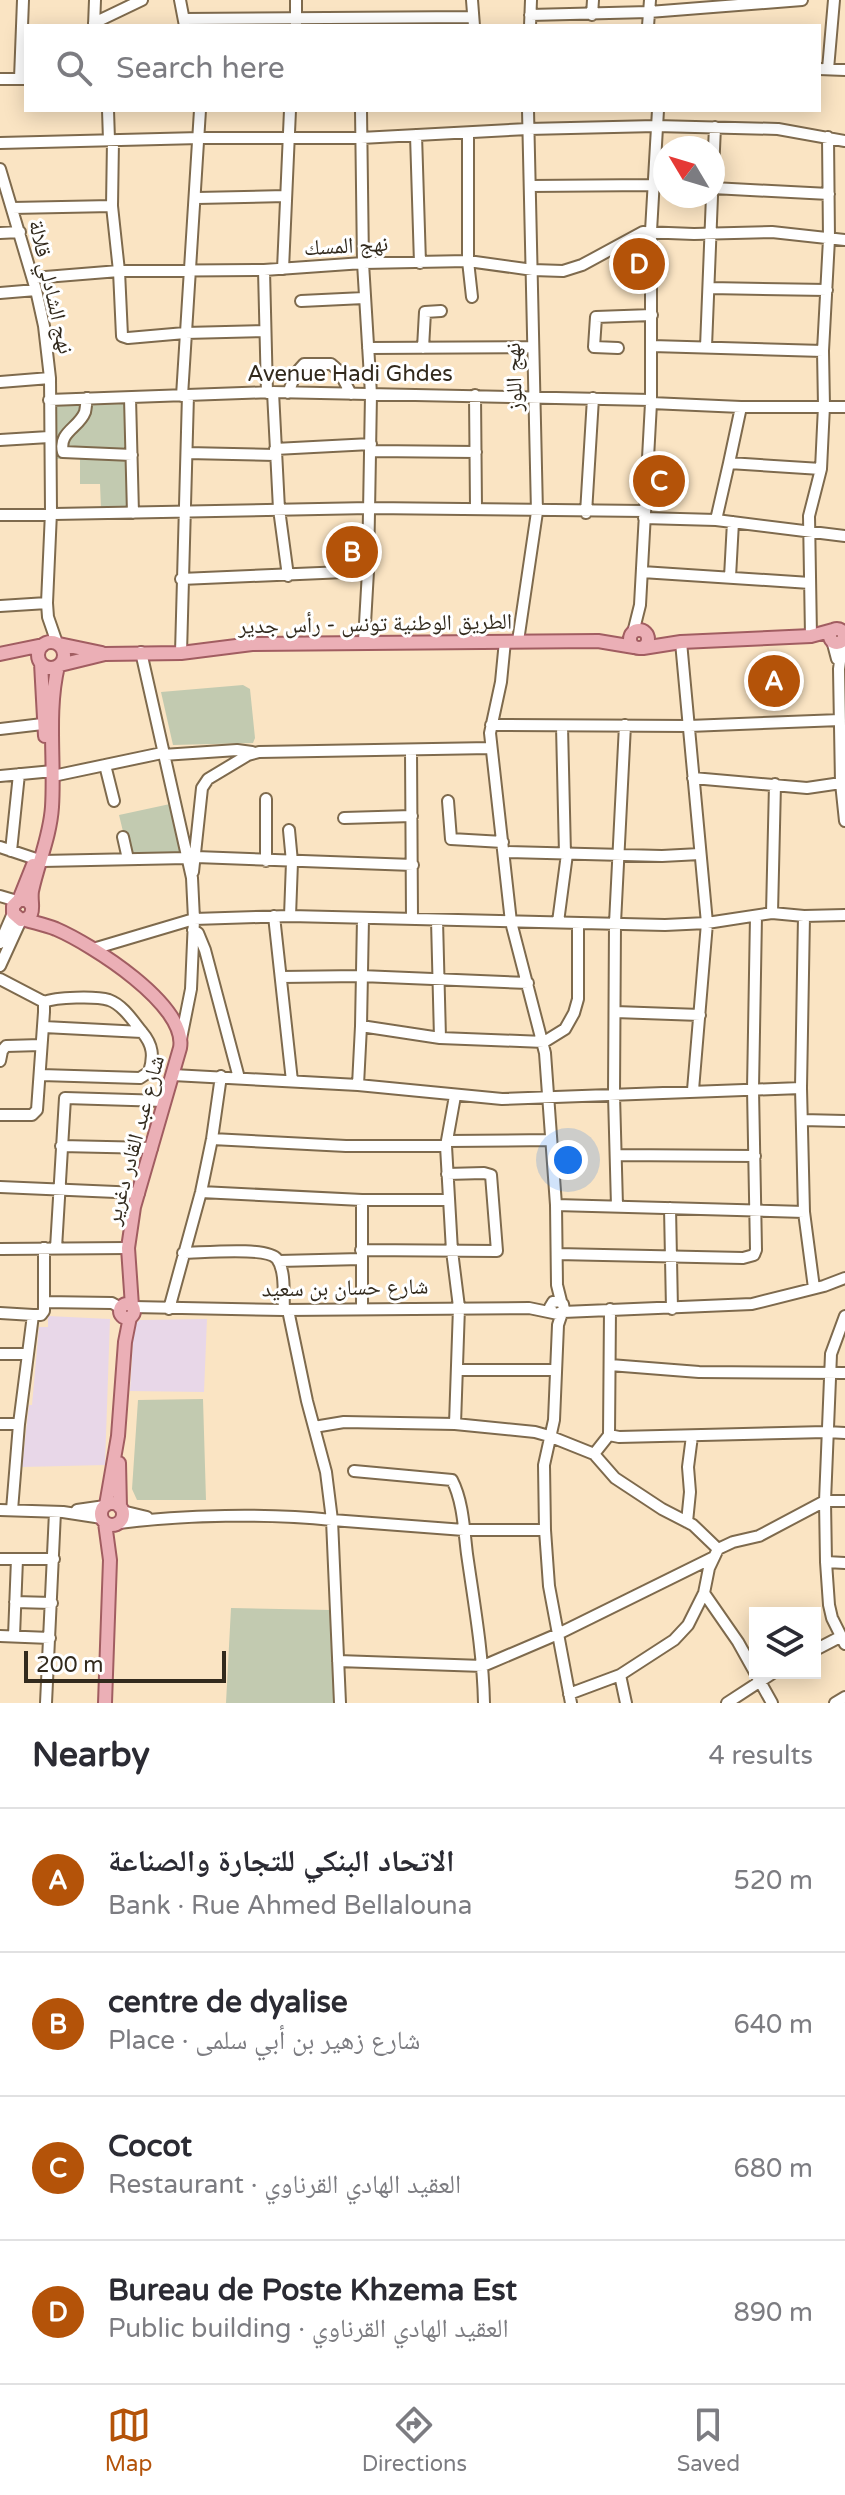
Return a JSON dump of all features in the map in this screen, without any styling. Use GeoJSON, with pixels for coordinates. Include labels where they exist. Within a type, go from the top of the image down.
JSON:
{"type":"FeatureCollection","features":[{"type":"Feature","properties":{"kind":"main road","name":"الطريق الوطنية تونس - رأس جدير"},"geometry":{"type":"LineString","coordinates":[[59,665],[105,654],[181,653],[252,644],[638,638],[681,642],[840,636]]}},
{"type":"Feature","properties":{"kind":"main road","name":"الطريق الوطنية تونس - رأس جدير"},"geometry":{"type":"LineString","coordinates":[[4,653],[51,644],[105,654]]}},
{"type":"Feature","properties":{"kind":"main road"},"geometry":{"type":"LineString","coordinates":[[22,910],[33,888],[51,816],[49,723],[38,652],[51,644],[65,653],[59,665],[49,723]]}},
{"type":"Feature","properties":{"kind":"main road","name":"الطريق الوطنية تونس - رأس جدير"},"geometry":{"type":"LineString","coordinates":[[4,653],[40,662]]}},
{"type":"Feature","properties":{"kind":"main road"},"geometry":{"type":"LineString","coordinates":[[40,662],[49,668],[59,665]]}},
{"type":"Feature","properties":{"kind":"main road","name":"شارع عبد القادر دغرير"},"geometry":{"type":"LineString","coordinates":[[22,910],[93,949],[138,982],[177,1026],[181,1041],[134,1207],[128,1248],[127,1311],[112,1515],[105,1703]]}},
{"type":"Feature","properties":{"kind":"street"},"geometry":{"type":"LineString","coordinates":[[2,80],[23,78],[23,0]]}},
{"type":"Feature","properties":{"kind":"street"},"geometry":{"type":"LineString","coordinates":[[95,0],[94,24],[142,0]]}},
{"type":"Feature","properties":{"kind":"street"},"geometry":{"type":"LineString","coordinates":[[180,0],[184,22],[474,21],[472,0]]}},
{"type":"Feature","properties":{"kind":"street"},"geometry":{"type":"LineString","coordinates":[[296,0],[296,22]]}},
{"type":"Feature","properties":{"kind":"street"},"geometry":{"type":"LineString","coordinates":[[531,0],[530,20],[649,12],[705,4],[802,0]]}},
{"type":"Feature","properties":{"kind":"street"},"geometry":{"type":"LineString","coordinates":[[592,15],[593,0]]}},
{"type":"Feature","properties":{"kind":"street"},"geometry":{"type":"LineString","coordinates":[[648,24],[650,0]]}},
{"type":"Feature","properties":{"kind":"street"},"geometry":{"type":"LineString","coordinates":[[834,0],[824,69],[845,70]]}},
{"type":"Feature","properties":{"kind":"street"},"geometry":{"type":"LineString","coordinates":[[108,112],[122,336],[265,331]]}},
{"type":"Feature","properties":{"kind":"street"},"geometry":{"type":"LineString","coordinates":[[181,653],[187,453],[185,333],[197,198],[200,112]]}},
{"type":"Feature","properties":{"kind":"street"},"geometry":{"type":"LineString","coordinates":[[283,269],[290,112]]}},
{"type":"Feature","properties":{"kind":"street"},"geometry":{"type":"LineString","coordinates":[[361,112],[364,298],[371,394],[364,641]]}},
{"type":"Feature","properties":{"kind":"street","name":"نهج اللوز"},"geometry":{"type":"LineString","coordinates":[[528,112],[537,512],[512,641],[491,725],[491,748],[511,922],[544,1042],[556,1205],[556,1370]]}},
{"type":"Feature","properties":{"kind":"street"},"geometry":{"type":"LineString","coordinates":[[655,136],[658,112]]}},
{"type":"Feature","properties":{"kind":"street"},"geometry":{"type":"LineString","coordinates":[[0,143],[361,138],[656,126],[778,129],[845,141]]}},
{"type":"Feature","properties":{"kind":"street"},"geometry":{"type":"LineString","coordinates":[[715,127],[715,136]]}},
{"type":"Feature","properties":{"kind":"street"},"geometry":{"type":"LineString","coordinates":[[468,133],[468,261],[472,297]]}},
{"type":"Feature","properties":{"kind":"street"},"geometry":{"type":"LineString","coordinates":[[416,135],[420,263]]}},
{"type":"Feature","properties":{"kind":"street"},"geometry":{"type":"LineString","coordinates":[[811,636],[809,532],[811,508],[821,469],[829,239],[828,137]]}},
{"type":"Feature","properties":{"kind":"street","name":"نهج الشادلي قلالة"},"geometry":{"type":"LineString","coordinates":[[1,175],[36,290],[50,378],[51,512],[47,603],[51,644]]}},
{"type":"Feature","properties":{"kind":"street"},"geometry":{"type":"LineString","coordinates":[[530,186],[653,185],[651,402],[638,638]]}},
{"type":"Feature","properties":{"kind":"street"},"geometry":{"type":"LineString","coordinates":[[725,189],[829,194]]}},
{"type":"Feature","properties":{"kind":"street"},"geometry":{"type":"LineString","coordinates":[[197,198],[286,196]]}},
{"type":"Feature","properties":{"kind":"street"},"geometry":{"type":"LineString","coordinates":[[12,208],[112,206]]}},
{"type":"Feature","properties":{"kind":"street"},"geometry":{"type":"LineString","coordinates":[[706,347],[711,208]]}},
{"type":"Feature","properties":{"kind":"street"},"geometry":{"type":"LineString","coordinates":[[651,231],[772,232],[845,240]]}},
{"type":"Feature","properties":{"kind":"street","name":"نهج المسك"},"geometry":{"type":"LineString","coordinates":[[33,278],[119,271],[264,270],[363,263],[468,261],[563,271],[582,265],[638,233],[651,231]]}},
{"type":"Feature","properties":{"kind":"street"},"geometry":{"type":"LineString","coordinates":[[0,233],[20,232]]}},
{"type":"Feature","properties":{"kind":"street"},"geometry":{"type":"LineString","coordinates":[[264,270],[265,331],[279,509],[288,576]]}},
{"type":"Feature","properties":{"kind":"street"},"geometry":{"type":"LineString","coordinates":[[709,288],[827,290]]}},
{"type":"Feature","properties":{"kind":"street"},"geometry":{"type":"LineString","coordinates":[[0,293],[36,290]]}},
{"type":"Feature","properties":{"kind":"street"},"geometry":{"type":"LineString","coordinates":[[301,301],[364,298]]}},
{"type":"Feature","properties":{"kind":"street"},"geometry":{"type":"LineString","coordinates":[[423,348],[425,312],[441,311]]}},
{"type":"Feature","properties":{"kind":"street"},"geometry":{"type":"LineString","coordinates":[[618,348],[594,347],[596,317],[652,315]]}},
{"type":"Feature","properties":{"kind":"street"},"geometry":{"type":"LineString","coordinates":[[652,346],[823,351]]}},
{"type":"Feature","properties":{"kind":"street"},"geometry":{"type":"LineString","coordinates":[[368,348],[533,347]]}},
{"type":"Feature","properties":{"kind":"street"},"geometry":{"type":"LineString","coordinates":[[288,393],[296,373],[304,364],[331,364],[339,371],[351,394]]}},
{"type":"Feature","properties":{"kind":"street"},"geometry":{"type":"LineString","coordinates":[[0,382],[50,378]]}},
{"type":"Feature","properties":{"kind":"street","name":"Avenue Hadi Ghdes"},"geometry":{"type":"LineString","coordinates":[[49,400],[288,393],[535,396],[741,407],[845,407]]}},
{"type":"Feature","properties":{"kind":"street"},"geometry":{"type":"LineString","coordinates":[[475,395],[476,508]]}},
{"type":"Feature","properties":{"kind":"street"},"geometry":{"type":"LineString","coordinates":[[87,398],[84,414],[64,438],[61,446],[63,452],[132,455]]}},
{"type":"Feature","properties":{"kind":"street"},"geometry":{"type":"LineString","coordinates":[[130,398],[133,513]]}},
{"type":"Feature","properties":{"kind":"street"},"geometry":{"type":"LineString","coordinates":[[586,513],[593,398]]}},
{"type":"Feature","properties":{"kind":"street"},"geometry":{"type":"LineString","coordinates":[[716,520],[741,407]]}},
{"type":"Feature","properties":{"kind":"street"},"geometry":{"type":"LineString","coordinates":[[0,440],[49,437]]}},
{"type":"Feature","properties":{"kind":"street"},"geometry":{"type":"LineString","coordinates":[[187,453],[371,447],[476,452]]}},
{"type":"Feature","properties":{"kind":"street"},"geometry":{"type":"LineString","coordinates":[[729,463],[821,469]]}},
{"type":"Feature","properties":{"kind":"street"},"geometry":{"type":"LineString","coordinates":[[0,515],[476,508],[716,520],[845,536]]}},
{"type":"Feature","properties":{"kind":"street"},"geometry":{"type":"LineString","coordinates":[[730,577],[733,522]]}},
{"type":"Feature","properties":{"kind":"street"},"geometry":{"type":"LineString","coordinates":[[181,579],[368,571]]}},
{"type":"Feature","properties":{"kind":"street"},"geometry":{"type":"LineString","coordinates":[[642,572],[810,583]]}},
{"type":"Feature","properties":{"kind":"street"},"geometry":{"type":"LineString","coordinates":[[0,606],[47,603]]}},
{"type":"Feature","properties":{"kind":"street"},"geometry":{"type":"LineString","coordinates":[[840,636],[841,783],[845,821]]}},
{"type":"Feature","properties":{"kind":"street"},"geometry":{"type":"LineString","coordinates":[[681,642],[707,923],[693,1090]]}},
{"type":"Feature","properties":{"kind":"street"},"geometry":{"type":"LineString","coordinates":[[141,652],[162,754],[191,858]]}},
{"type":"Feature","properties":{"kind":"street"},"geometry":{"type":"LineString","coordinates":[[0,729],[49,723]]}},
{"type":"Feature","properties":{"kind":"street"},"geometry":{"type":"LineString","coordinates":[[491,725],[842,725]]}},
{"type":"Feature","properties":{"kind":"street"},"geometry":{"type":"LineString","coordinates":[[617,1206],[615,923],[625,725]]}},
{"type":"Feature","properties":{"kind":"street"},"geometry":{"type":"LineString","coordinates":[[558,922],[566,854],[562,726]]}},
{"type":"Feature","properties":{"kind":"street"},"geometry":{"type":"LineString","coordinates":[[0,776],[51,773],[162,754],[237,750],[255,753],[491,748]]}},
{"type":"Feature","properties":{"kind":"street"},"geometry":{"type":"LineString","coordinates":[[411,750],[412,918]]}},
{"type":"Feature","properties":{"kind":"street"},"geometry":{"type":"LineString","coordinates":[[181,1041],[191,989],[194,925],[191,858],[202,788],[208,779],[255,753]]}},
{"type":"Feature","properties":{"kind":"street"},"geometry":{"type":"LineString","coordinates":[[105,765],[114,801]]}},
{"type":"Feature","properties":{"kind":"street"},"geometry":{"type":"LineString","coordinates":[[19,774],[5,849],[39,860],[191,858],[413,865]]}},
{"type":"Feature","properties":{"kind":"street"},"geometry":{"type":"LineString","coordinates":[[693,778],[807,788],[841,783]]}},
{"type":"Feature","properties":{"kind":"street"},"geometry":{"type":"LineString","coordinates":[[772,913],[775,784]]}},
{"type":"Feature","properties":{"kind":"street"},"geometry":{"type":"LineString","coordinates":[[266,799],[266,861]]}},
{"type":"Feature","properties":{"kind":"street"},"geometry":{"type":"LineString","coordinates":[[448,801],[448,832],[451,839],[566,854],[700,854]]}},
{"type":"Feature","properties":{"kind":"street"},"geometry":{"type":"LineString","coordinates":[[344,818],[412,816]]}},
{"type":"Feature","properties":{"kind":"street"},"geometry":{"type":"LineString","coordinates":[[289,830],[292,862],[290,916]]}},
{"type":"Feature","properties":{"kind":"street"},"geometry":{"type":"LineString","coordinates":[[123,837],[128,859]]}},
{"type":"Feature","properties":{"kind":"street"},"geometry":{"type":"LineString","coordinates":[[0,898],[22,910]]}},
{"type":"Feature","properties":{"kind":"street"},"geometry":{"type":"LineString","coordinates":[[0,943],[22,910]]}},
{"type":"Feature","properties":{"kind":"street"},"geometry":{"type":"LineString","coordinates":[[0,966],[22,910]]}},
{"type":"Feature","properties":{"kind":"street"},"geometry":{"type":"LineString","coordinates":[[93,949],[194,925],[274,916],[707,923],[772,913],[845,915]]}},
{"type":"Feature","properties":{"kind":"street"},"geometry":{"type":"LineString","coordinates":[[274,916],[292,1081]]}},
{"type":"Feature","properties":{"kind":"street"},"geometry":{"type":"LineString","coordinates":[[557,1254],[753,1257],[756,1250],[753,1089],[756,916]]}},
{"type":"Feature","properties":{"kind":"street"},"geometry":{"type":"LineString","coordinates":[[804,916],[801,1088],[804,1212],[819,1287]]}},
{"type":"Feature","properties":{"kind":"street"},"geometry":{"type":"LineString","coordinates":[[358,1085],[363,918]]}},
{"type":"Feature","properties":{"kind":"street"},"geometry":{"type":"LineString","coordinates":[[437,920],[440,1038]]}},
{"type":"Feature","properties":{"kind":"street"},"geometry":{"type":"LineString","coordinates":[[361,1026],[440,1038],[544,1042],[565,1029],[574,1013],[578,986],[578,923]]}},
{"type":"Feature","properties":{"kind":"street"},"geometry":{"type":"LineString","coordinates":[[194,925],[205,950],[239,1078]]}},
{"type":"Feature","properties":{"kind":"street"},"geometry":{"type":"LineString","coordinates":[[281,977],[361,976],[528,983]]}},
{"type":"Feature","properties":{"kind":"street"},"geometry":{"type":"LineString","coordinates":[[0,979],[44,1002],[107,999],[127,1013],[150,1042],[149,1072],[142,1077],[41,1075]]}},
{"type":"Feature","properties":{"kind":"street"},"geometry":{"type":"LineString","coordinates":[[0,1115],[35,1114],[41,1075],[44,1002]]}},
{"type":"Feature","properties":{"kind":"street"},"geometry":{"type":"LineString","coordinates":[[615,1012],[700,1015]]}},
{"type":"Feature","properties":{"kind":"street"},"geometry":{"type":"LineString","coordinates":[[44,1027],[142,1032]]}},
{"type":"Feature","properties":{"kind":"street"},"geometry":{"type":"LineString","coordinates":[[0,1061],[6,1046],[41,1045]]}},
{"type":"Feature","properties":{"kind":"street"},"geometry":{"type":"LineString","coordinates":[[173,1075],[358,1085],[455,1096],[549,1098],[801,1088]]}},
{"type":"Feature","properties":{"kind":"street"},"geometry":{"type":"LineString","coordinates":[[165,1309],[201,1192],[221,1076]]}},
{"type":"Feature","properties":{"kind":"street"},"geometry":{"type":"LineString","coordinates":[[455,1096],[446,1144],[452,1251],[459,1307],[455,1424]]}},
{"type":"Feature","properties":{"kind":"street"},"geometry":{"type":"LineString","coordinates":[[56,1248],[63,1103],[68,1097],[165,1101]]}},
{"type":"Feature","properties":{"kind":"street"},"geometry":{"type":"LineString","coordinates":[[802,1120],[845,1121]]}},
{"type":"Feature","properties":{"kind":"street"},"geometry":{"type":"LineString","coordinates":[[212,1139],[346,1146],[551,1140]]}},
{"type":"Feature","properties":{"kind":"street"},"geometry":{"type":"LineString","coordinates":[[61,1146],[152,1148]]}},
{"type":"Feature","properties":{"kind":"street"},"geometry":{"type":"LineString","coordinates":[[616,1155],[755,1156]]}},
{"type":"Feature","properties":{"kind":"street"},"geometry":{"type":"LineString","coordinates":[[279,1261],[361,1254],[496,1252],[499,1249],[491,1175],[447,1174]]}},
{"type":"Feature","properties":{"kind":"street"},"geometry":{"type":"LineString","coordinates":[[0,1187],[139,1193]]}},
{"type":"Feature","properties":{"kind":"street"},"geometry":{"type":"LineString","coordinates":[[201,1192],[362,1200],[449,1200]]}},
{"type":"Feature","properties":{"kind":"street"},"geometry":{"type":"LineString","coordinates":[[362,1200],[362,1309]]}},
{"type":"Feature","properties":{"kind":"street"},"geometry":{"type":"LineString","coordinates":[[556,1205],[804,1212]]}},
{"type":"Feature","properties":{"kind":"street"},"geometry":{"type":"LineString","coordinates":[[670,1208],[672,1309]]}},
{"type":"Feature","properties":{"kind":"street"},"geometry":{"type":"LineString","coordinates":[[0,1313],[42,1314],[44,1248]]}},
{"type":"Feature","properties":{"kind":"street"},"geometry":{"type":"LineString","coordinates":[[0,1249],[128,1248]]}},
{"type":"Feature","properties":{"kind":"street"},"geometry":{"type":"LineString","coordinates":[[183,1253],[265,1253],[272,1254],[279,1261],[286,1310],[328,1484],[340,1703]]}},
{"type":"Feature","properties":{"kind":"street","name":"شارع حسان بن سعيد"},"geometry":{"type":"LineString","coordinates":[[44,1302],[112,1303],[127,1311],[459,1307],[672,1309],[752,1304],[845,1278]]}},
{"type":"Feature","properties":{"kind":"street","name":"شارع حسان بن سعيد"},"geometry":{"type":"LineString","coordinates":[[819,1287],[845,1287]]}},
{"type":"Feature","properties":{"kind":"street"},"geometry":{"type":"LineString","coordinates":[[610,1309],[614,1436]]}},
{"type":"Feature","properties":{"kind":"street"},"geometry":{"type":"LineString","coordinates":[[12,1510],[33,1315]]}},
{"type":"Feature","properties":{"kind":"street"},"geometry":{"type":"LineString","coordinates":[[821,1646],[842,1634],[832,1618],[826,1562],[825,1501],[830,1373],[834,1342],[845,1316]]}},
{"type":"Feature","properties":{"kind":"street"},"geometry":{"type":"LineString","coordinates":[[0,1354],[27,1354]]}},
{"type":"Feature","properties":{"kind":"street"},"geometry":{"type":"LineString","coordinates":[[610,1365],[699,1372],[845,1373]]}},
{"type":"Feature","properties":{"kind":"street"},"geometry":{"type":"LineString","coordinates":[[457,1370],[556,1370],[554,1420],[544,1465],[545,1530],[549,1586],[570,1699],[620,1675],[674,1640],[688,1625],[704,1593],[716,1553]]}},
{"type":"Feature","properties":{"kind":"street"},"geometry":{"type":"LineString","coordinates":[[314,1427],[344,1422],[455,1424],[549,1436],[594,1454],[615,1478],[699,1529],[716,1553]]}},
{"type":"Feature","properties":{"kind":"street"},"geometry":{"type":"LineString","coordinates":[[0,1424],[19,1424]]}},
{"type":"Feature","properties":{"kind":"street"},"geometry":{"type":"LineString","coordinates":[[594,1454],[614,1436],[845,1433]]}},
{"type":"Feature","properties":{"kind":"street"},"geometry":{"type":"LineString","coordinates":[[687,1522],[692,1436]]}},
{"type":"Feature","properties":{"kind":"street"},"geometry":{"type":"LineString","coordinates":[[354,1471],[452,1480],[457,1489],[464,1530],[483,1666],[484,1703]]}},
{"type":"Feature","properties":{"kind":"street"},"geometry":{"type":"LineString","coordinates":[[338,1661],[483,1666],[558,1634],[733,1542],[759,1536],[825,1501],[845,1501]]}},
{"type":"Feature","properties":{"kind":"street"},"geometry":{"type":"LineString","coordinates":[[0,1510],[153,1518],[267,1517],[464,1530],[545,1530]]}},
{"type":"Feature","properties":{"kind":"street"},"geometry":{"type":"LineString","coordinates":[[46,1703],[59,1512]]}},
{"type":"Feature","properties":{"kind":"street"},"geometry":{"type":"LineString","coordinates":[[0,1559],[54,1559]]}},
{"type":"Feature","properties":{"kind":"street"},"geometry":{"type":"LineString","coordinates":[[14,1636],[17,1559]]}},
{"type":"Feature","properties":{"kind":"street"},"geometry":{"type":"LineString","coordinates":[[826,1562],[845,1563]]}},
{"type":"Feature","properties":{"kind":"street"},"geometry":{"type":"LineString","coordinates":[[704,1593],[738,1642],[772,1703]]}},
{"type":"Feature","properties":{"kind":"street"},"geometry":{"type":"LineString","coordinates":[[15,1602],[52,1603]]}},
{"type":"Feature","properties":{"kind":"street"},"geometry":{"type":"LineString","coordinates":[[0,1636],[50,1638]]}},
{"type":"Feature","properties":{"kind":"street"},"geometry":{"type":"LineString","coordinates":[[620,1675],[626,1703]]}},
{"type":"Feature","properties":{"kind":"street"},"geometry":{"type":"LineString","coordinates":[[727,1703],[764,1679]]}},
{"type":"Feature","properties":{"kind":"street"},"geometry":{"type":"LineString","coordinates":[[835,1703],[845,1697]]}},
{"type":"Feature","properties":{"kind":"shaded area"},"geometry":{"type":"Polygon","coordinates":[[[48,1316],[110,1319],[105,1465],[22,1467],[29,1405],[32,1405],[39,1327],[48,1327],[48,1316]]]}},
{"type":"Feature","properties":{"kind":"shaded area"},"geometry":{"type":"Polygon","coordinates":[[[207,1319],[204,1392],[130,1391],[134,1325],[140,1320],[207,1319]]]}},
{"type":"Feature","properties":{"kind":"green space"},"geometry":{"type":"Polygon","coordinates":[[[129,401],[131,508],[101,509],[100,484],[80,484],[80,458],[56,459],[54,403],[129,401]]]}},
{"type":"Feature","properties":{"kind":"green space"},"geometry":{"type":"Polygon","coordinates":[[[243,685],[250,689],[253,743],[173,745],[161,692],[243,685]]]}},
{"type":"Feature","properties":{"kind":"green space"},"geometry":{"type":"Polygon","coordinates":[[[170,804],[180,851],[177,855],[129,856],[119,815],[170,804]]]}},
{"type":"Feature","properties":{"kind":"green space"},"geometry":{"type":"Polygon","coordinates":[[[203,1399],[206,1500],[137,1500],[132,1489],[138,1400],[203,1399]]]}},
{"type":"Feature","properties":{"kind":"green space"},"geometry":{"type":"Polygon","coordinates":[[[231,1608],[331,1610],[335,1703],[226,1703],[231,1608]]]}},
{"type":"Feature","properties":{"kind":"place","name":"Bureau de Poste Khzema Est"},"geometry":{"type":"Point","coordinates":[639,264]}},
{"type":"Feature","properties":{"kind":"place","name":"Cocot"},"geometry":{"type":"Point","coordinates":[659,481]}},
{"type":"Feature","properties":{"kind":"place","name":"centre de dyalise"},"geometry":{"type":"Point","coordinates":[352,552]}},
{"type":"Feature","properties":{"kind":"place","name":"الاتحاد البنكي للتجارة والصناعة"},"geometry":{"type":"Point","coordinates":[774,681]}}]}
